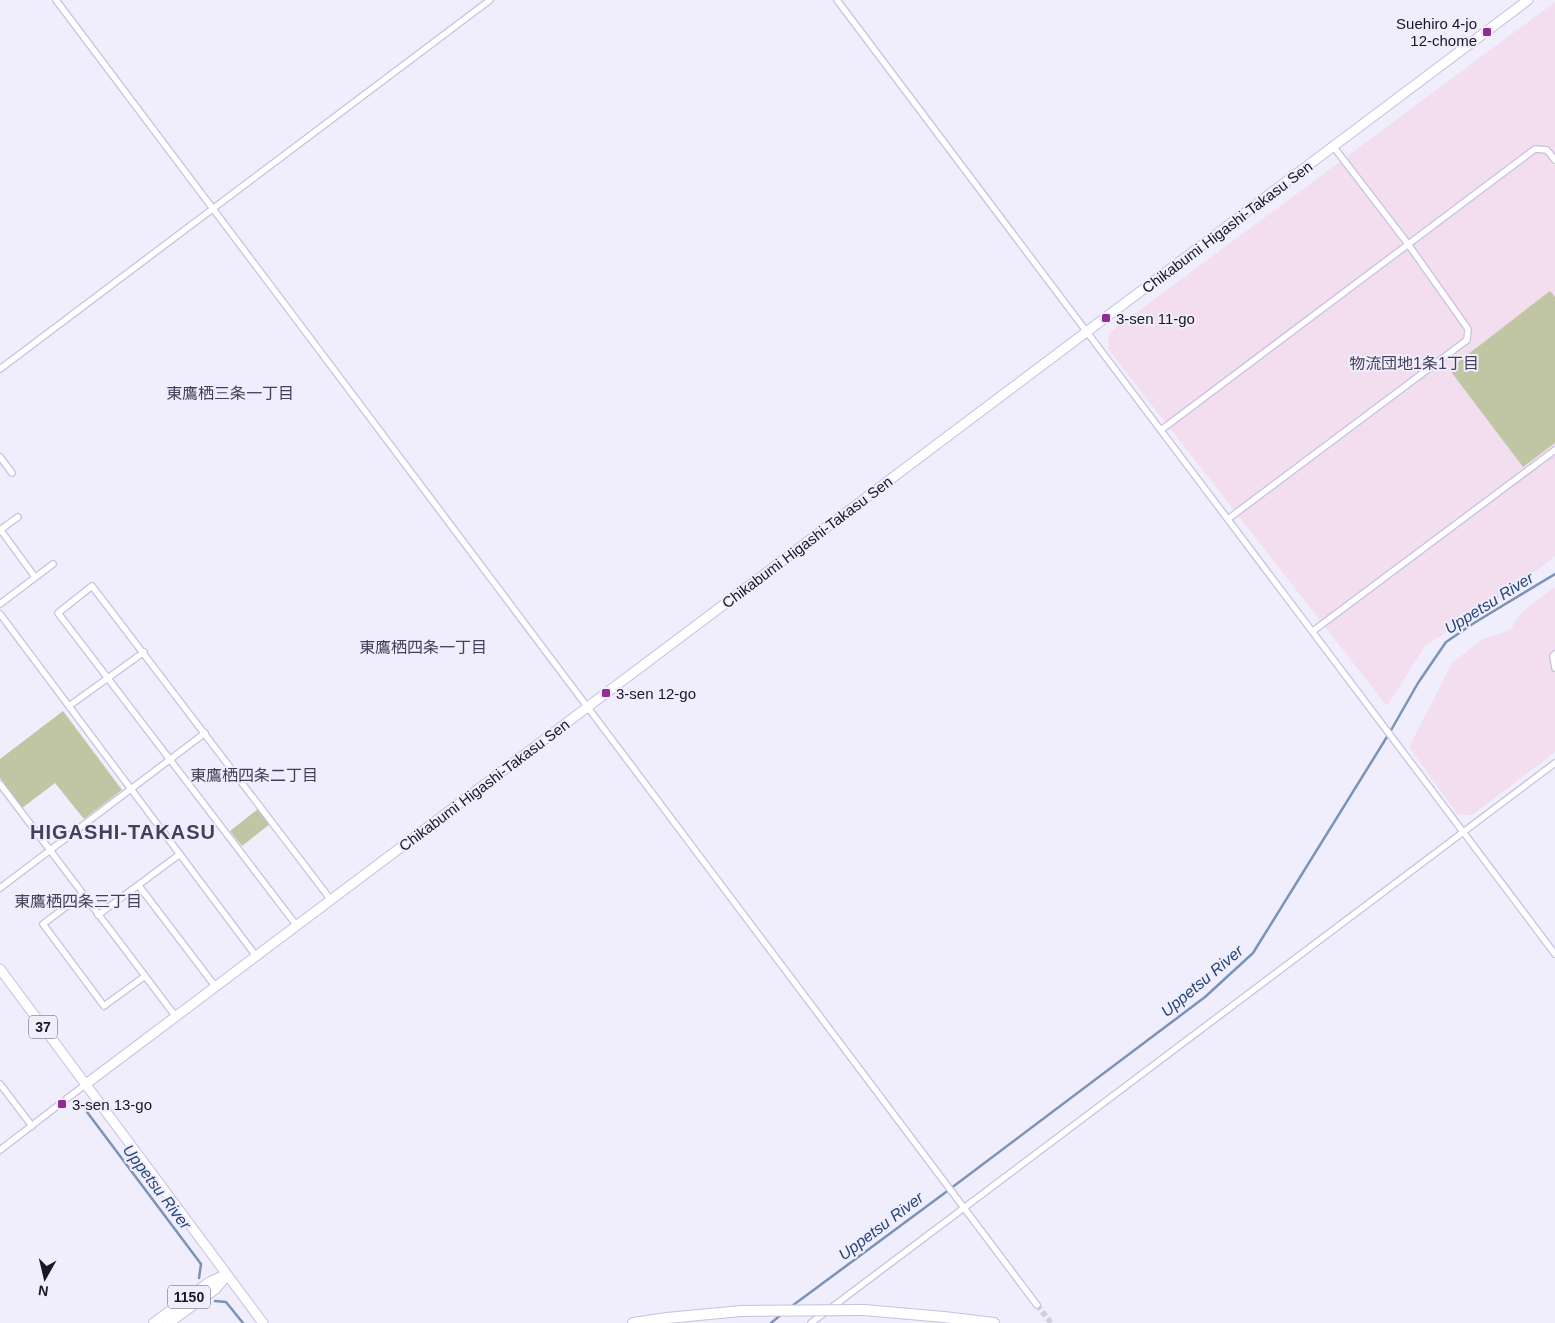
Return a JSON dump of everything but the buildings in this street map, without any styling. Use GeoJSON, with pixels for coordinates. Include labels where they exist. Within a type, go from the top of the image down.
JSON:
{"type":"FeatureCollection","features":[{"type":"Feature","properties":{"kind":"highway","name":"1150"},"geometry":{"type":"LineString","coordinates":[[154,1323],[210,1282],[226,1275]]}},
{"type":"Feature","properties":{"kind":"highway","name":"1150"},"geometry":{"type":"LineString","coordinates":[[168,1323],[216,1289],[226,1275]]}},
{"type":"Feature","properties":{"kind":"highway"},"geometry":{"type":"LineString","coordinates":[[633,1323],[741,1311],[864,1310],[994,1323]]}},
{"type":"Feature","properties":{"kind":"highway"},"geometry":{"type":"LineString","coordinates":[[645,1323],[667,1318]]}},
{"type":"Feature","properties":{"kind":"street"},"geometry":{"type":"LineString","coordinates":[[56,0],[1037,1305]]}},
{"type":"Feature","properties":{"kind":"street"},"geometry":{"type":"LineString","coordinates":[[0,369],[490,0]]}},
{"type":"Feature","properties":{"kind":"street"},"geometry":{"type":"LineString","coordinates":[[837,0],[1555,954]]}},
{"type":"Feature","properties":{"kind":"street","name":"Chikabumi Higashi-Takasu Sen"},"geometry":{"type":"LineString","coordinates":[[86,1084],[1528,0]]}},
{"type":"Feature","properties":{"kind":"street"},"geometry":{"type":"LineString","coordinates":[[1228,519],[1466,340],[1468,329],[1408,244],[1333,146]]}},
{"type":"Feature","properties":{"kind":"street"},"geometry":{"type":"LineString","coordinates":[[1161,430],[1535,149],[1547,150],[1555,160]]}},
{"type":"Feature","properties":{"kind":"street"},"geometry":{"type":"LineString","coordinates":[[1313,631],[1555,450]]}},
{"type":"Feature","properties":{"kind":"street"},"geometry":{"type":"LineString","coordinates":[[0,457],[12,473]]}},
{"type":"Feature","properties":{"kind":"street"},"geometry":{"type":"LineString","coordinates":[[18,516],[0,529],[35,577]]}},
{"type":"Feature","properties":{"kind":"street"},"geometry":{"type":"LineString","coordinates":[[0,604],[53,564]]}},
{"type":"Feature","properties":{"kind":"street"},"geometry":{"type":"LineString","coordinates":[[297,926],[58,613],[92,586],[331,900]]}},
{"type":"Feature","properties":{"kind":"street"},"geometry":{"type":"LineString","coordinates":[[0,614],[256,956]]}},
{"type":"Feature","properties":{"kind":"street"},"geometry":{"type":"LineString","coordinates":[[69,706],[144,652]]}},
{"type":"Feature","properties":{"kind":"street"},"geometry":{"type":"LineString","coordinates":[[1555,654],[1553,656],[1555,668]]}},
{"type":"Feature","properties":{"kind":"street"},"geometry":{"type":"LineString","coordinates":[[0,888],[205,733]]}},
{"type":"Feature","properties":{"kind":"street"},"geometry":{"type":"LineString","coordinates":[[813,1322],[964,1206],[1555,763]]}},
{"type":"Feature","properties":{"kind":"street"},"geometry":{"type":"LineString","coordinates":[[0,784],[176,1017]]}},
{"type":"Feature","properties":{"kind":"street"},"geometry":{"type":"LineString","coordinates":[[98,915],[180,854]]}},
{"type":"Feature","properties":{"kind":"street"},"geometry":{"type":"LineString","coordinates":[[138,886],[215,986]]}},
{"type":"Feature","properties":{"kind":"street"},"geometry":{"type":"LineString","coordinates":[[82,894],[43,924],[104,1006],[144,976]]}},
{"type":"Feature","properties":{"kind":"street","name":"37"},"geometry":{"type":"LineString","coordinates":[[0,970],[263,1323]]}},
{"type":"Feature","properties":{"kind":"street"},"geometry":{"type":"LineString","coordinates":[[0,1084],[32,1126]]}},
{"type":"Feature","properties":{"kind":"street"},"geometry":{"type":"LineString","coordinates":[[0,1150],[86,1084]]}},
{"type":"Feature","properties":{"kind":"shaded area"},"geometry":{"type":"Polygon","coordinates":[[[1555,2],[1555,556],[1509,592],[1425,646],[1387,706],[1108,349],[1109,333],[1555,2]]]}},
{"type":"Feature","properties":{"kind":"shaded area"},"geometry":{"type":"Polygon","coordinates":[[[1555,587],[1555,752],[1472,815],[1458,815],[1409,747],[1452,663],[1483,639],[1510,630],[1522,612],[1555,587]]]}},
{"type":"Feature","properties":{"kind":"green space"},"geometry":{"type":"Polygon","coordinates":[[[1550,291],[1555,297],[1555,443],[1523,467],[1449,369],[1550,291]]]}},
{"type":"Feature","properties":{"kind":"green space"},"geometry":{"type":"Polygon","coordinates":[[[63,711],[122,790],[84,819],[55,783],[22,808],[0,778],[0,759],[63,711]]]}},
{"type":"Feature","properties":{"kind":"green space"},"geometry":{"type":"Polygon","coordinates":[[[258,809],[270,824],[242,846],[230,831],[258,809]]]}},
{"type":"Feature","properties":{"kind":"waterway","name":"Uppetsu River"},"geometry":{"type":"LineString","coordinates":[[792,1306],[1205,997],[1253,953],[1390,732],[1418,683],[1446,642],[1555,574]]}},
{"type":"Feature","properties":{"kind":"waterway","name":"Uppetsu River"},"geometry":{"type":"LineString","coordinates":[[87,1112],[201,1264],[199,1278]]}},
{"type":"Feature","properties":{"kind":"waterway","name":"Uppetsu River"},"geometry":{"type":"LineString","coordinates":[[215,1301],[226,1302],[243,1323]]}},
{"type":"Feature","properties":{"kind":"waterway","name":"Uppetsu River"},"geometry":{"type":"LineString","coordinates":[[771,1323],[782,1314]]}},
{"type":"Feature","properties":{"kind":"tunnel"},"geometry":{"type":"LineString","coordinates":[[1037,1305],[1051,1323]]}},
{"type":"Feature","properties":{"kind":"place","name":"Suehiro 4-jo 12-chome"},"geometry":{"type":"Point","coordinates":[1487,32]}},
{"type":"Feature","properties":{"kind":"place","name":"3-sen 11-go"},"geometry":{"type":"Point","coordinates":[1106,318]}},
{"type":"Feature","properties":{"kind":"place","name":"3-sen 12-go"},"geometry":{"type":"Point","coordinates":[606,693]}},
{"type":"Feature","properties":{"kind":"place","name":"3-sen 13-go"},"geometry":{"type":"Point","coordinates":[62,1104]}},
{"type":"Feature","properties":{"kind":"district","name":"物流団地1条1丁目"},"geometry":{"type":"Point","coordinates":[1414,363]}},
{"type":"Feature","properties":{"kind":"district","name":"東鷹栖三条一丁目"},"geometry":{"type":"Point","coordinates":[230,393]}},
{"type":"Feature","properties":{"kind":"district","name":"東鷹栖四条一丁目"},"geometry":{"type":"Point","coordinates":[423,647]}},
{"type":"Feature","properties":{"kind":"district","name":"東鷹栖四条二丁目"},"geometry":{"type":"Point","coordinates":[254,775]}},
{"type":"Feature","properties":{"kind":"district","name":"HIGASHI-TAKASU"},"geometry":{"type":"Point","coordinates":[123,832]}},
{"type":"Feature","properties":{"kind":"district","name":"東鷹栖四条三丁目"},"geometry":{"type":"Point","coordinates":[78,901]}}]}
